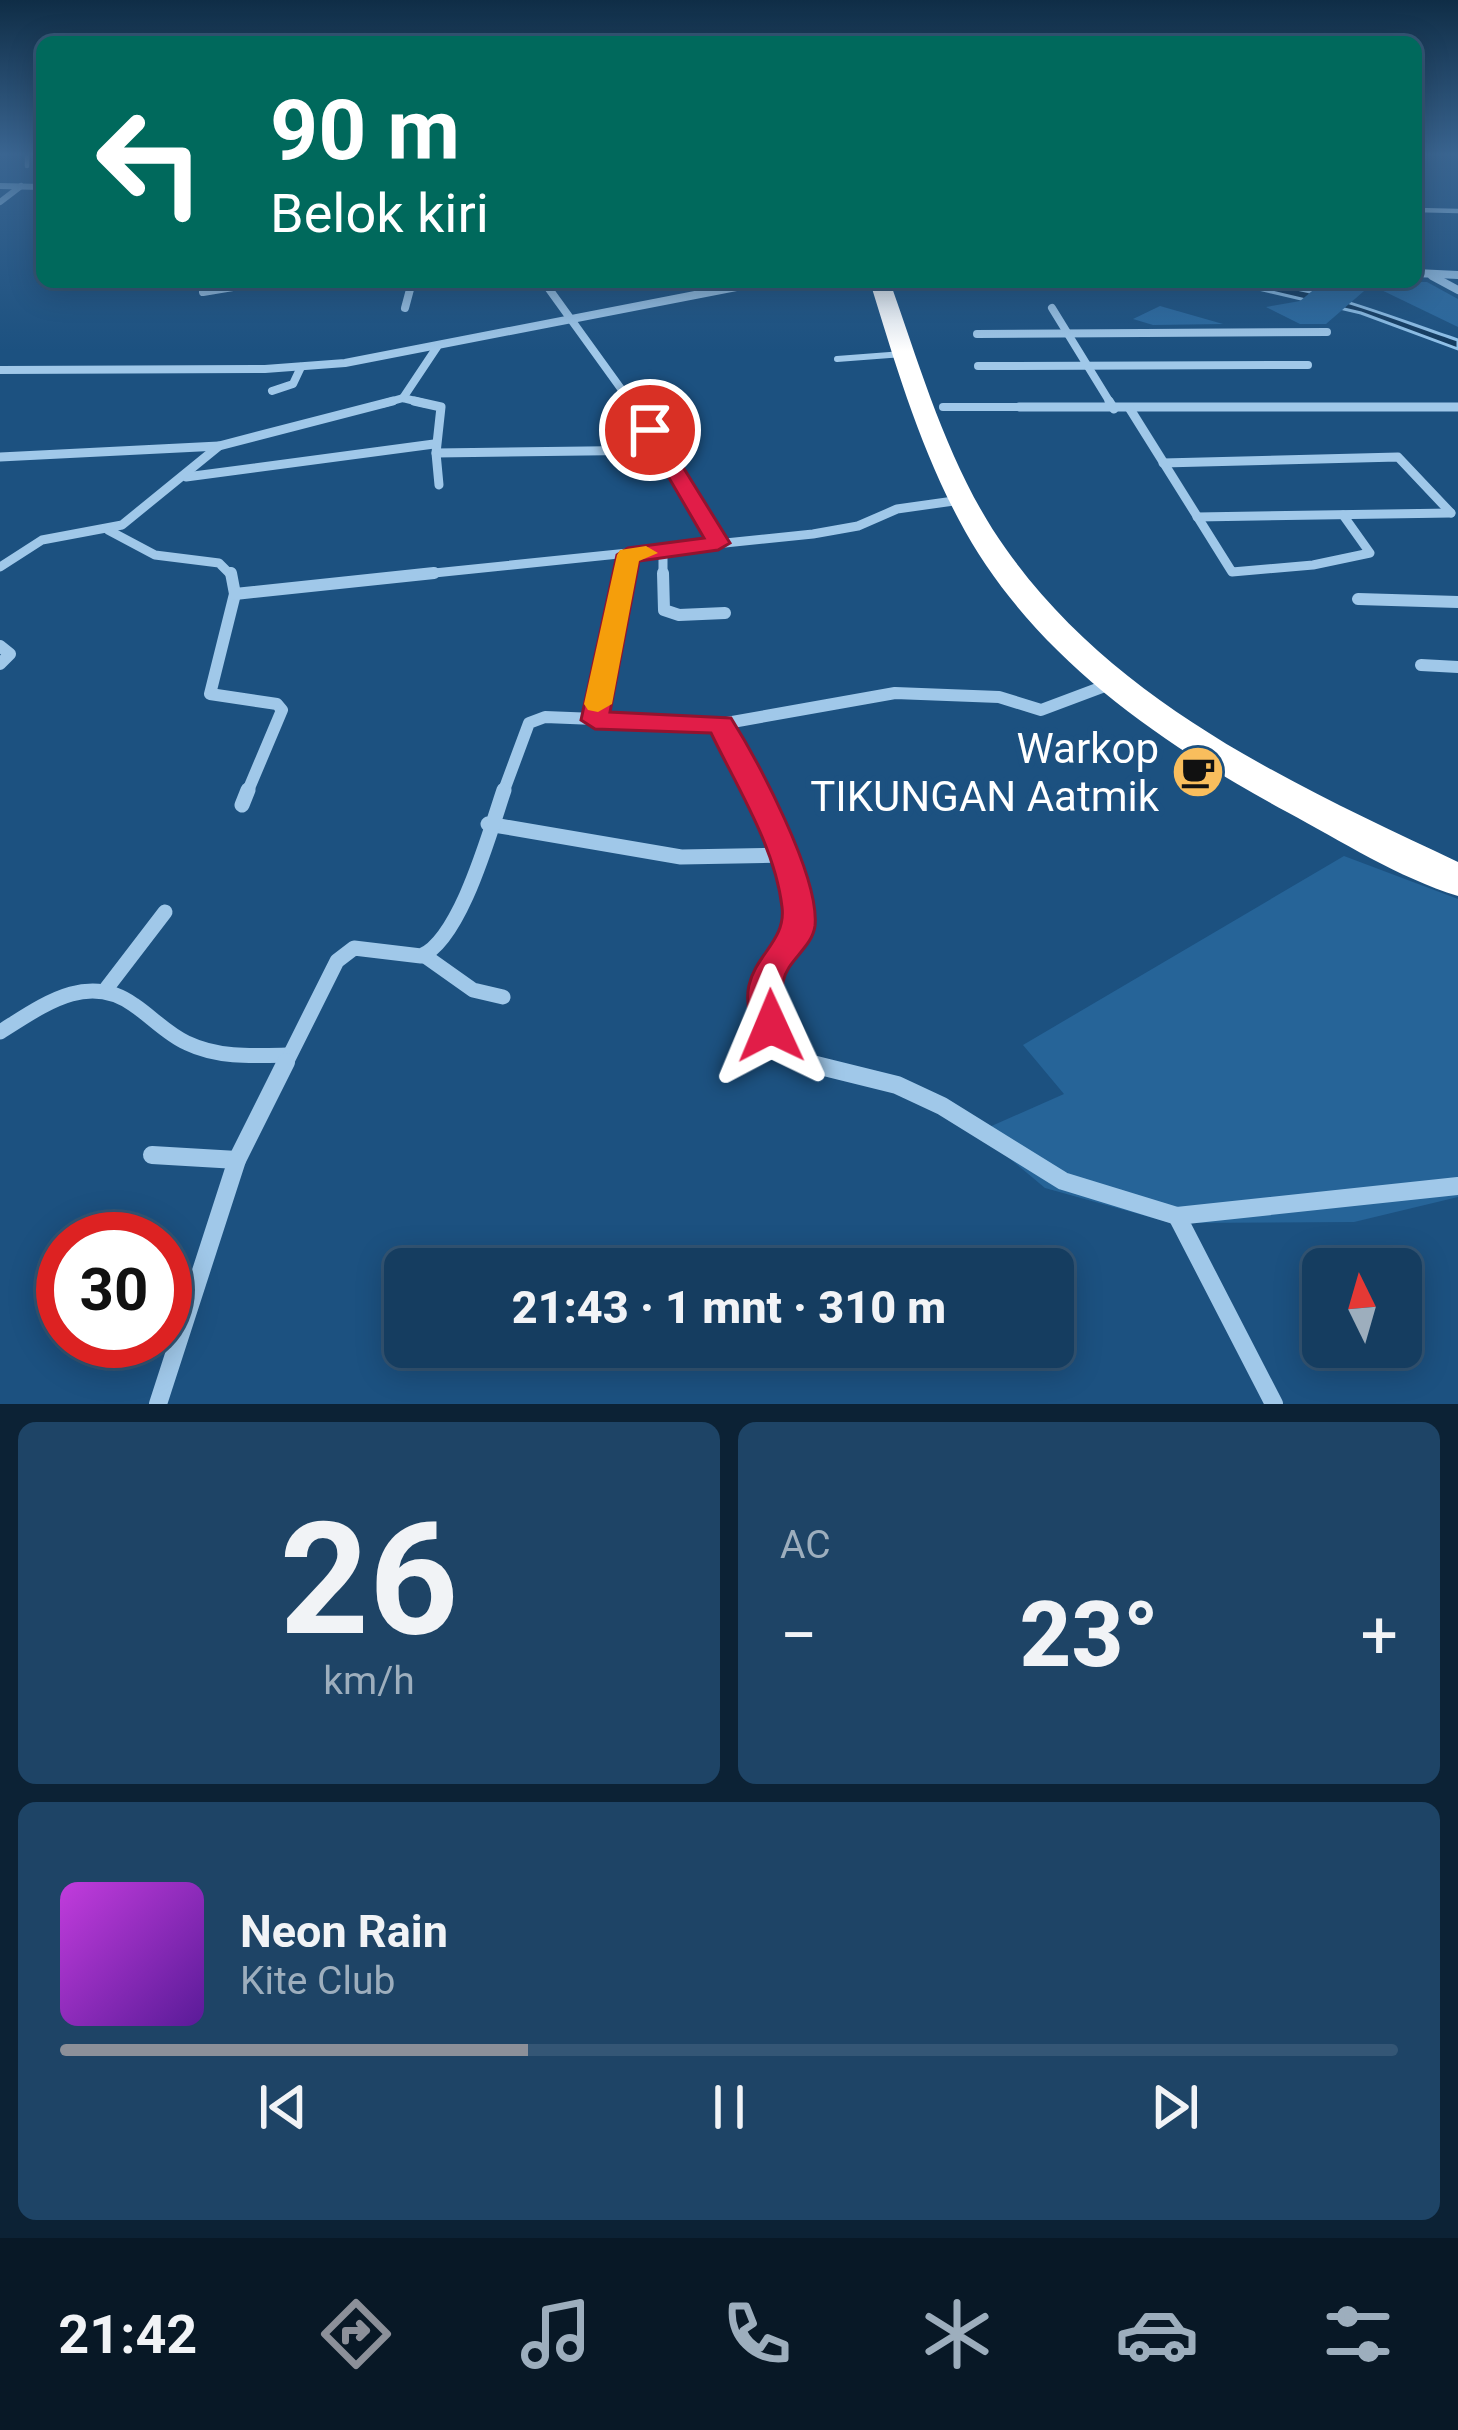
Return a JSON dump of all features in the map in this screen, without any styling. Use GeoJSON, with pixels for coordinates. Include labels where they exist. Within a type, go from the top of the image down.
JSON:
{"type":"FeatureCollection","features":[{"type":"Feature","properties":{"kind":"highway"},"geometry":{"type":"LineString","coordinates":[[882,288],[904,354],[980,517],[1039,613],[1114,682],[1229,761],[1458,880]]}},
{"type":"Feature","properties":{"kind":"highway"},"geometry":{"type":"LineString","coordinates":[[897,288],[973,477],[980,517],[1063,611],[1152,693],[1280,775],[1458,861]]}},
{"type":"Feature","properties":{"kind":"street"},"geometry":{"type":"LineString","coordinates":[[1422,273],[1458,275]]}},
{"type":"Feature","properties":{"kind":"street"},"geometry":{"type":"LineString","coordinates":[[1422,273],[1458,290]]}},
{"type":"Feature","properties":{"kind":"street"},"geometry":{"type":"LineString","coordinates":[[203,292],[227,288]]}},
{"type":"Feature","properties":{"kind":"street"},"geometry":{"type":"LineString","coordinates":[[405,308],[410,288]]}},
{"type":"Feature","properties":{"kind":"street"},"geometry":{"type":"LineString","coordinates":[[549,288],[664,450],[718,543]]}},
{"type":"Feature","properties":{"kind":"street"},"geometry":{"type":"LineString","coordinates":[[0,370],[301,367],[574,321],[733,288]]}},
{"type":"Feature","properties":{"kind":"street"},"geometry":{"type":"LineString","coordinates":[[1052,308],[1114,409]]}},
{"type":"Feature","properties":{"kind":"street"},"geometry":{"type":"LineString","coordinates":[[976,334],[1328,332]]}},
{"type":"Feature","properties":{"kind":"street"},"geometry":{"type":"LineString","coordinates":[[404,398],[437,346]]}},
{"type":"Feature","properties":{"kind":"street"},"geometry":{"type":"LineString","coordinates":[[978,366],[1308,364]]}},
{"type":"Feature","properties":{"kind":"street"},"geometry":{"type":"LineString","coordinates":[[272,391],[293,384],[301,367]]}},
{"type":"Feature","properties":{"kind":"street"},"geometry":{"type":"LineString","coordinates":[[0,457],[219,446],[404,398],[442,407],[435,449],[439,485]]}},
{"type":"Feature","properties":{"kind":"street"},"geometry":{"type":"LineString","coordinates":[[1019,407],[1458,407]]}},
{"type":"Feature","properties":{"kind":"street"},"geometry":{"type":"LineString","coordinates":[[1130,409],[1232,572],[1313,565],[1370,553],[1343,515]]}},
{"type":"Feature","properties":{"kind":"street"},"geometry":{"type":"LineString","coordinates":[[0,567],[41,541],[108,530],[135,518],[219,446]]}},
{"type":"Feature","properties":{"kind":"street"},"geometry":{"type":"LineString","coordinates":[[184,477],[435,449],[664,450]]}},
{"type":"Feature","properties":{"kind":"street"},"geometry":{"type":"LineString","coordinates":[[1163,463],[1398,457],[1451,513],[1197,517]]}},
{"type":"Feature","properties":{"kind":"street"},"geometry":{"type":"LineString","coordinates":[[235,594],[827,532],[858,526],[897,509],[980,517]]}},
{"type":"Feature","properties":{"kind":"street"},"geometry":{"type":"LineString","coordinates":[[108,530],[155,555],[226,566],[235,594],[210,694],[277,704],[282,710],[242,806]]}},
{"type":"Feature","properties":{"kind":"street"},"geometry":{"type":"LineString","coordinates":[[662,551],[664,610],[680,615],[725,613]]}},
{"type":"Feature","properties":{"kind":"street"},"geometry":{"type":"LineString","coordinates":[[595,720],[628,555]]}},
{"type":"Feature","properties":{"kind":"street"},"geometry":{"type":"LineString","coordinates":[[1358,599],[1458,602]]}},
{"type":"Feature","properties":{"kind":"street"},"geometry":{"type":"LineString","coordinates":[[0,646],[10,654],[0,664]]}},
{"type":"Feature","properties":{"kind":"street"},"geometry":{"type":"LineString","coordinates":[[1421,665],[1458,667]]}},
{"type":"Feature","properties":{"kind":"street"},"geometry":{"type":"LineString","coordinates":[[425,956],[460,906],[529,723],[545,717],[721,724],[895,693],[999,697],[1041,710],[1114,682]]}},
{"type":"Feature","properties":{"kind":"street"},"geometry":{"type":"LineString","coordinates":[[721,724],[784,855],[799,908],[799,927],[769,970],[765,986],[771,1026],[785,1050],[808,1067],[875,1078],[926,1096],[1049,1174],[1108,1199],[1178,1216],[1458,1186]]}},
{"type":"Feature","properties":{"kind":"street"},"geometry":{"type":"LineString","coordinates":[[488,824],[681,857],[784,855]]}},
{"type":"Feature","properties":{"kind":"street"},"geometry":{"type":"LineString","coordinates":[[106,989],[165,912]]}},
{"type":"Feature","properties":{"kind":"street"},"geometry":{"type":"LineString","coordinates":[[158,1404],[237,1160],[286,1055],[347,950],[425,956],[473,990],[503,997]]}},
{"type":"Feature","properties":{"kind":"street"},"geometry":{"type":"LineString","coordinates":[[0,1032],[70,994],[106,989],[202,1049],[232,1057],[286,1055]]}},
{"type":"Feature","properties":{"kind":"street"},"geometry":{"type":"LineString","coordinates":[[152,1155],[237,1160]]}},
{"type":"Feature","properties":{"kind":"street"},"geometry":{"type":"LineString","coordinates":[[1178,1216],[1274,1404]]}},
{"type":"Feature","properties":{"kind":"lane"},"geometry":{"type":"LineString","coordinates":[[837,358],[904,354]]}},
{"type":"Feature","properties":{"kind":"lane"},"geometry":{"type":"LineString","coordinates":[[943,407],[1019,407]]}},
{"type":"Feature","properties":{"kind":"shaded area"},"geometry":{"type":"Polygon","coordinates":[[[1255,288],[1288,288],[1346,302],[1458,340],[1458,349],[1361,313],[1255,288]]]}},
{"type":"Feature","properties":{"kind":"shaded area"},"geometry":{"type":"Polygon","coordinates":[[[1344,856],[1458,899],[1458,1197],[1354,1222],[1171,1223],[1045,1188],[978,1132],[1064,1094],[1023,1045],[1344,856]]]}},
{"type":"Feature","properties":{"kind":"building"},"geometry":{"type":"Polygon","coordinates":[[[1422,282],[1427,282],[1458,299],[1458,327],[1377,288],[1422,288],[1422,282]]]}},
{"type":"Feature","properties":{"kind":"building"},"geometry":{"type":"Polygon","coordinates":[[[1316,288],[1368,288],[1326,324],[1300,324],[1266,307],[1300,301],[1316,288]]]}},
{"type":"Feature","properties":{"kind":"building"},"geometry":{"type":"Polygon","coordinates":[[[1160,306],[1223,324],[1153,325],[1133,319],[1160,306]]]}},
{"type":"Feature","properties":{"kind":"slow traffic"},"geometry":{"type":"LineString","coordinates":[[598,704],[628,555],[646,553]]}},
{"type":"Feature","properties":{"kind":"place","name":"Warkop TIKUNGAN Aatmik"},"geometry":{"type":"Point","coordinates":[1198,772]}},
{"type":"Feature","properties":{"kind":"route"},"geometry":{"type":"LineString","coordinates":[[650,430],[718,543],[628,555],[595,720],[721,724],[777,838],[799,908],[797,933],[769,970],[765,986],[771,1026]]}}]}
